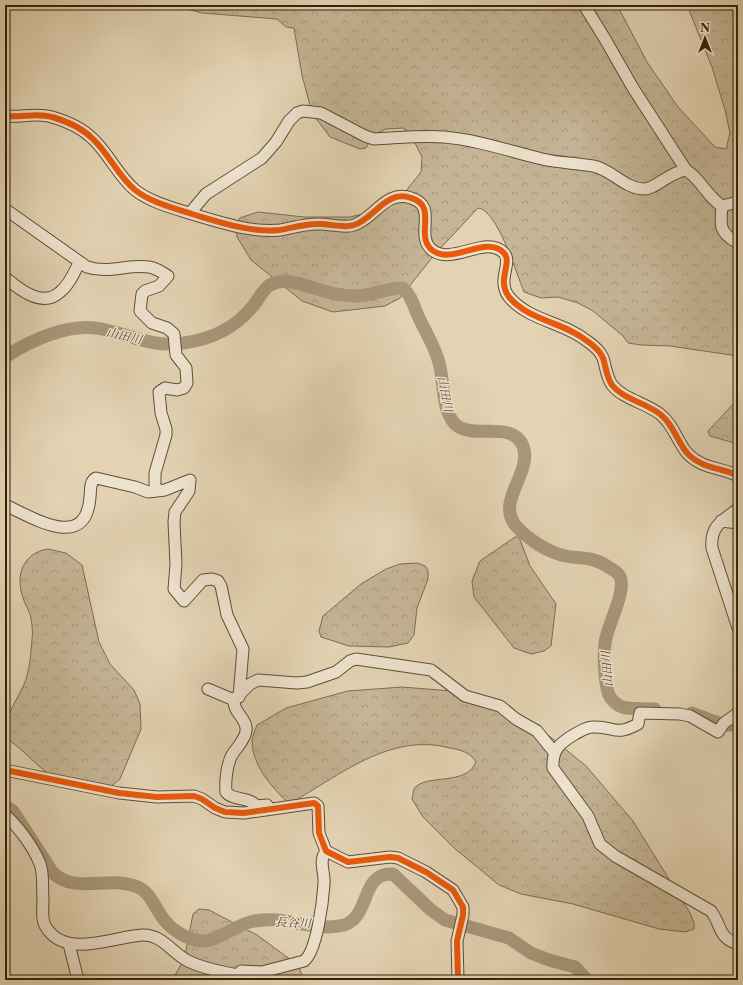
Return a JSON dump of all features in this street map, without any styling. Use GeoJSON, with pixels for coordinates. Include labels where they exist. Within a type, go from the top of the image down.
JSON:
{"type":"FeatureCollection","features":[{"type":"Feature","properties":{"kind":"street"},"geometry":{"type":"LineString","coordinates":[[584,5],[605,38],[633,88],[686,170],[694,175],[716,202],[722,206],[738,202]]}},
{"type":"Feature","properties":{"kind":"street"},"geometry":{"type":"LineString","coordinates":[[190,214],[206,194],[262,158],[276,142],[288,121],[297,113],[303,111],[321,113],[365,136],[374,139],[444,137],[483,142],[564,163],[594,166],[605,170],[632,186],[643,189],[654,186],[677,171],[686,170]]}},
{"type":"Feature","properties":{"kind":"street"},"geometry":{"type":"LineString","coordinates":[[5,116],[43,114],[69,123],[94,140],[124,180],[136,191],[151,199],[190,214],[255,229],[280,230],[304,224],[324,224],[348,227],[361,222],[384,202],[397,197],[409,196],[423,205],[425,210],[424,230],[428,245],[433,251],[442,254],[450,254],[485,247],[496,248],[503,251],[507,257],[503,280],[504,288],[510,298],[521,308],[539,318],[575,332],[587,340],[598,351],[603,359],[606,375],[613,387],[659,414],[667,421],[687,452],[700,462],[716,470],[738,476]]}},
{"type":"Feature","properties":{"kind":"street"},"geometry":{"type":"LineString","coordinates":[[722,206],[720,224],[723,232],[738,244]]}},
{"type":"Feature","properties":{"kind":"street"},"geometry":{"type":"LineString","coordinates":[[5,209],[79,263],[96,270],[148,267],[168,276],[159,286],[145,291],[142,294],[140,311],[152,323],[171,331],[178,359],[186,368],[187,383],[184,388],[177,390],[165,388],[159,392],[161,413],[166,429],[166,435],[155,473],[154,491]]}},
{"type":"Feature","properties":{"kind":"street"},"geometry":{"type":"LineString","coordinates":[[7,279],[21,291],[30,295],[51,298],[59,294],[66,286],[79,263]]}},
{"type":"Feature","properties":{"kind":"street"},"geometry":{"type":"LineString","coordinates":[[5,505],[57,527],[73,528],[80,524],[84,518],[89,505],[91,483],[96,478],[135,487],[148,492],[165,490],[190,480],[189,491],[175,512],[176,564],[174,589],[184,601],[203,580],[212,579],[218,581],[221,586],[227,615],[243,650],[235,709],[246,723],[247,729],[245,736],[231,757],[228,766],[226,792],[233,797],[254,803],[256,806]]}},
{"type":"Feature","properties":{"kind":"street"},"geometry":{"type":"LineString","coordinates":[[738,509],[721,521],[712,532],[712,548],[738,628]]}},
{"type":"Feature","properties":{"kind":"street"},"geometry":{"type":"LineString","coordinates":[[721,521],[738,523]]}},
{"type":"Feature","properties":{"kind":"street"},"geometry":{"type":"LineString","coordinates":[[236,698],[250,684],[258,680],[297,683],[307,682],[336,672],[350,661],[356,659],[431,670],[465,696],[500,706],[516,719],[537,731],[554,752]]}},
{"type":"Feature","properties":{"kind":"street"},"geometry":{"type":"LineString","coordinates":[[208,689],[236,698]]}},
{"type":"Feature","properties":{"kind":"street"},"geometry":{"type":"LineString","coordinates":[[738,713],[718,732],[690,716],[680,714],[640,713],[638,724],[626,730],[620,731],[594,727],[586,728],[564,740],[558,746],[554,752],[553,768],[588,816],[600,844],[615,856],[711,911],[718,920],[722,934],[728,940],[738,944]]}},
{"type":"Feature","properties":{"kind":"street"},"geometry":{"type":"LineString","coordinates":[[5,770],[119,793],[157,797],[194,796],[225,812],[244,813],[311,802],[318,806],[318,833],[326,851],[348,862],[398,858],[426,872],[457,895],[463,907],[460,926],[458,980]]}},
{"type":"Feature","properties":{"kind":"street"},"geometry":{"type":"LineString","coordinates":[[225,812],[229,809],[298,801],[304,803]]}},
{"type":"Feature","properties":{"kind":"street"},"geometry":{"type":"LineString","coordinates":[[5,815],[16,824],[40,864],[43,918],[46,928],[58,940],[69,944],[100,942],[141,935],[150,936],[164,943],[187,961],[255,980]]}},
{"type":"Feature","properties":{"kind":"street"},"geometry":{"type":"LineString","coordinates":[[224,972],[234,970],[262,972],[304,961],[308,957],[318,925],[324,884],[322,860],[326,851]]}},
{"type":"Feature","properties":{"kind":"street"},"geometry":{"type":"LineString","coordinates":[[69,944],[78,980]]}},
{"type":"Feature","properties":{"kind":"green space"},"geometry":{"type":"Polygon","coordinates":[[[172,5],[617,5],[647,62],[678,107],[715,147],[726,149],[730,133],[725,110],[712,67],[687,5],[738,5],[738,356],[670,346],[628,343],[623,336],[593,311],[578,303],[558,297],[541,298],[524,292],[506,244],[499,231],[485,211],[478,208],[435,254],[400,298],[385,306],[333,312],[302,301],[251,260],[237,237],[236,224],[240,218],[258,212],[304,217],[350,217],[385,209],[405,192],[421,172],[422,157],[411,135],[403,128],[386,129],[373,135],[366,148],[360,149],[330,137],[312,113],[302,75],[294,28],[286,27],[277,19],[202,13],[172,5]]]}},
{"type":"Feature","properties":{"kind":"green space"},"geometry":{"type":"Polygon","coordinates":[[[738,399],[738,444],[710,436],[708,431],[738,399]]]}},
{"type":"Feature","properties":{"kind":"green space"},"geometry":{"type":"Polygon","coordinates":[[[515,537],[519,537],[530,566],[556,604],[551,646],[544,651],[531,654],[514,648],[474,597],[472,581],[480,561],[515,537]]]}},
{"type":"Feature","properties":{"kind":"green space"},"geometry":{"type":"Polygon","coordinates":[[[48,549],[66,553],[82,565],[99,642],[110,664],[134,690],[140,704],[141,729],[120,779],[109,788],[61,781],[50,775],[20,748],[7,739],[6,724],[8,716],[26,679],[32,637],[30,615],[21,589],[21,573],[23,566],[32,555],[39,551],[48,549]]]}},
{"type":"Feature","properties":{"kind":"green space"},"geometry":{"type":"Polygon","coordinates":[[[418,563],[425,566],[428,570],[428,579],[417,608],[414,635],[408,643],[389,647],[349,646],[321,637],[319,631],[323,616],[361,584],[386,569],[400,564],[418,563]]]}},
{"type":"Feature","properties":{"kind":"green space"},"geometry":{"type":"Polygon","coordinates":[[[402,687],[452,691],[537,726],[586,766],[633,821],[690,913],[694,923],[694,929],[685,932],[659,929],[573,904],[521,894],[499,885],[453,847],[423,817],[412,799],[414,789],[419,784],[464,775],[471,770],[476,762],[471,756],[461,751],[428,745],[407,746],[386,751],[346,770],[289,804],[270,783],[259,767],[255,759],[252,740],[257,725],[286,708],[348,691],[402,687]]]}},
{"type":"Feature","properties":{"kind":"green space"},"geometry":{"type":"Polygon","coordinates":[[[199,909],[209,910],[257,935],[298,965],[304,980],[172,980],[184,960],[193,914],[199,909]]]}},
{"type":"Feature","properties":{"kind":"waterway","name":"山田川"},"geometry":{"type":"LineString","coordinates":[[5,357],[27,344],[51,334],[77,328],[90,327],[102,329],[162,344],[184,343],[204,339],[223,331],[239,320],[253,306],[265,289],[277,282],[293,282],[332,293],[353,296],[361,296],[403,288],[411,299],[437,355],[446,405],[455,424],[463,429],[472,431],[501,432],[510,434],[518,438],[523,446],[525,456],[523,466],[510,507],[511,516],[516,526],[533,541],[548,550],[560,555],[594,560],[602,563],[619,575],[621,581],[620,596],[608,631],[604,650],[607,690],[611,699],[622,707],[655,709]]}},
{"type":"Feature","properties":{"kind":"waterway","name":"山田川"},"geometry":{"type":"LineString","coordinates":[[692,713],[724,725],[738,725]]}},
{"type":"Feature","properties":{"kind":"waterway","name":"長谷川"},"geometry":{"type":"LineString","coordinates":[[5,806],[13,811],[53,873],[62,879],[81,884],[125,883],[140,888],[148,895],[169,926],[184,936],[195,940],[211,940],[250,922],[262,920],[285,921],[321,927],[344,925],[353,920],[358,913],[370,887],[375,880],[383,875],[393,874],[431,910],[445,920],[509,938],[531,953],[549,960],[575,967],[587,980]]}},
{"type":"Feature","properties":{"kind":"cycle path"},"geometry":{"type":"LineString","coordinates":[[5,116],[46,116],[74,125],[84,131],[99,145],[129,184],[141,194],[170,207],[235,226],[269,231],[312,224],[350,226],[361,222],[387,201],[402,196],[411,198],[419,202],[424,207],[425,237],[427,244],[432,250],[440,254],[449,255],[488,247],[497,248],[504,253],[507,262],[504,278],[505,291],[517,305],[536,316],[568,329],[592,344],[602,355],[608,378],[617,390],[660,414],[672,428],[687,453],[693,458],[706,465],[738,476]]}},
{"type":"Feature","properties":{"kind":"cycle path"},"geometry":{"type":"LineString","coordinates":[[5,770],[119,793],[157,797],[194,796],[225,812],[244,813],[314,803],[318,806],[319,833],[326,851],[348,862],[390,857],[398,858],[426,872],[453,890],[463,907],[463,915],[457,941],[458,980]]}}]}
